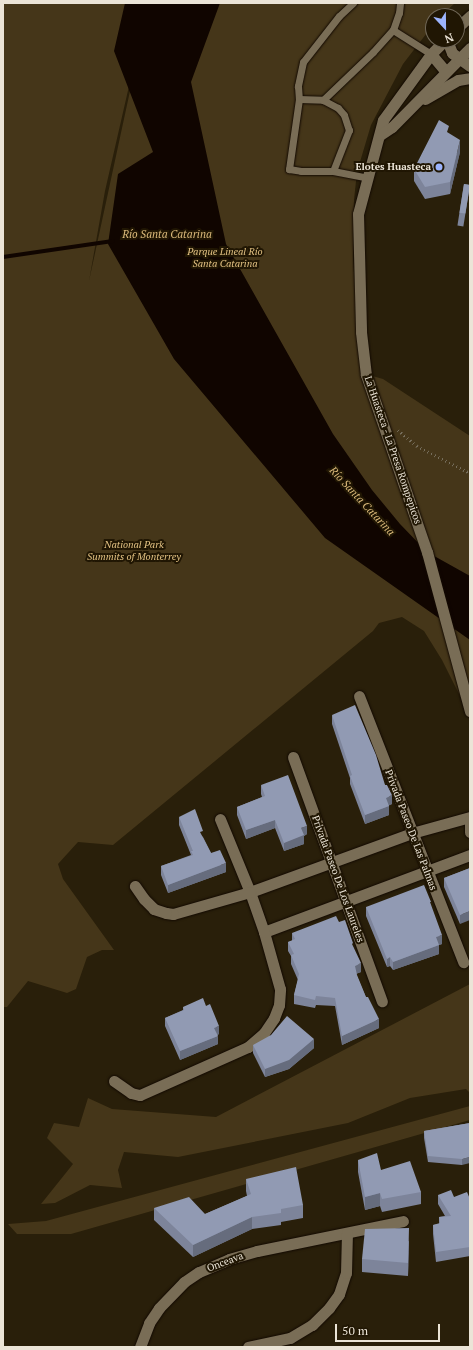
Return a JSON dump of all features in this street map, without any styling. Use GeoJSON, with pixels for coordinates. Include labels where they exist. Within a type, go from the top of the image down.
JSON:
{"type":"FeatureCollection","features":[{"type":"Feature","properties":{"kind":"street","name":"La Huasteca - La Presa Rompepicos"},"geometry":{"type":"LineString","coordinates":[[437,48],[431,54],[383,120],[358,214],[361,332],[366,375],[428,552],[470,711]]}},
{"type":"Feature","properties":{"kind":"street"},"geometry":{"type":"LineString","coordinates":[[450,48],[458,59],[470,66]]}},
{"type":"Feature","properties":{"kind":"street"},"geometry":{"type":"LineString","coordinates":[[380,135],[392,127],[470,48]]}},
{"type":"Feature","properties":{"kind":"street"},"geometry":{"type":"LineString","coordinates":[[431,54],[446,72]]}},
{"type":"Feature","properties":{"kind":"street"},"geometry":{"type":"LineString","coordinates":[[405,113],[436,92],[458,80],[470,78]]}},
{"type":"Feature","properties":{"kind":"street","name":"Privada Paseo De Las Palmas"},"geometry":{"type":"LineString","coordinates":[[359,696],[463,962]]}},
{"type":"Feature","properties":{"kind":"street","name":"Privada Paseo De Los Laureles"},"geometry":{"type":"LineString","coordinates":[[293,757],[382,1001]]}},
{"type":"Feature","properties":{"kind":"street"},"geometry":{"type":"LineString","coordinates":[[135,886],[144,899],[154,909],[173,914],[250,892],[412,833],[470,817]]}},
{"type":"Feature","properties":{"kind":"street"},"geometry":{"type":"LineString","coordinates":[[114,1081],[131,1093],[144,1094],[248,1047],[264,1033],[274,1018],[279,1005],[280,989],[264,932],[250,892],[220,819]]}},
{"type":"Feature","properties":{"kind":"street"},"geometry":{"type":"LineString","coordinates":[[470,820],[470,832]]}},
{"type":"Feature","properties":{"kind":"street"},"geometry":{"type":"LineString","coordinates":[[264,932],[345,900],[470,855]]}},
{"type":"Feature","properties":{"kind":"street","name":"Onceava"},"geometry":{"type":"LineString","coordinates":[[140,1347],[149,1323],[159,1308],[184,1282],[199,1272],[230,1259],[257,1251],[403,1220]]}},
{"type":"Feature","properties":{"kind":"street"},"geometry":{"type":"LineString","coordinates":[[248,1347],[290,1338],[312,1325],[329,1308],[339,1294],[346,1273],[347,1233]]}},
{"type":"Feature","properties":{"kind":"lane"},"geometry":{"type":"LineString","coordinates":[[353,3],[339,16],[303,62],[298,86],[299,99],[290,168],[301,171],[333,171],[368,178]]}},
{"type":"Feature","properties":{"kind":"lane"},"geometry":{"type":"LineString","coordinates":[[323,100],[373,52],[393,30],[399,14],[400,3]]}},
{"type":"Feature","properties":{"kind":"lane"},"geometry":{"type":"LineString","coordinates":[[393,30],[431,54]]}},
{"type":"Feature","properties":{"kind":"lane"},"geometry":{"type":"LineString","coordinates":[[299,99],[323,100],[341,112],[349,130],[333,171]]}},
{"type":"Feature","properties":{"kind":"path"},"geometry":{"type":"LineString","coordinates":[[383,423],[402,432],[417,446],[470,473]]}},
{"type":"Feature","properties":{"kind":"green space"},"geometry":{"type":"Polygon","coordinates":[[[3,3],[148,3],[105,191],[89,281],[149,3],[455,3],[450,8],[425,8],[425,35],[403,64],[371,125],[357,172],[354,200],[353,260],[362,373],[383,379],[470,436],[470,716],[442,660],[424,631],[402,617],[379,623],[373,631],[113,845],[78,842],[58,864],[63,879],[114,950],[102,950],[87,957],[76,989],[67,993],[28,981],[7,1007],[3,1007],[3,3]]]}},
{"type":"Feature","properties":{"kind":"green space"},"geometry":{"type":"Polygon","coordinates":[[[470,984],[470,1093],[466,1089],[410,1098],[348,1123],[178,1157],[124,1152],[118,1170],[122,1188],[90,1185],[55,1203],[41,1204],[73,1164],[47,1138],[54,1123],[79,1127],[88,1098],[112,1109],[216,1117],[470,984]]]}},
{"type":"Feature","properties":{"kind":"green space"},"geometry":{"type":"Polygon","coordinates":[[[470,1106],[470,1120],[71,1234],[17,1234],[8,1224],[46,1221],[470,1106]]]}},
{"type":"Feature","properties":{"kind":"water","name":"Río Santa Catarina"},"geometry":{"type":"Polygon","coordinates":[[[125,3],[220,3],[191,82],[226,244],[333,434],[372,490],[400,524],[427,552],[470,576],[470,640],[325,538],[174,359],[108,244],[118,174],[153,152],[114,51],[125,3]]]}},
{"type":"Feature","properties":{"kind":"building","name":"Elotes Huasteca"},"geometry":{"type":"Polygon","coordinates":[[[439,120],[449,126],[447,132],[460,140],[450,182],[425,187],[414,169],[439,120]]]}},
{"type":"Feature","properties":{"kind":"building"},"geometry":{"type":"Polygon","coordinates":[[[464,184],[470,185],[465,214],[459,213],[464,184]]]}},
{"type":"Feature","properties":{"kind":"building"},"geometry":{"type":"Polygon","coordinates":[[[355,705],[376,755],[385,785],[387,785],[392,795],[386,798],[389,806],[365,815],[350,776],[352,775],[332,715],[355,705]]]}},
{"type":"Feature","properties":{"kind":"building"},"geometry":{"type":"Polygon","coordinates":[[[288,775],[307,826],[301,828],[304,835],[284,843],[275,820],[246,830],[237,807],[265,796],[261,785],[288,775]]]}},
{"type":"Feature","properties":{"kind":"building"},"geometry":{"type":"Polygon","coordinates":[[[195,809],[203,831],[200,832],[211,853],[220,850],[226,863],[168,885],[161,866],[193,855],[191,851],[193,851],[179,817],[195,809]]]}},
{"type":"Feature","properties":{"kind":"building"},"geometry":{"type":"Polygon","coordinates":[[[470,868],[470,911],[460,915],[444,878],[470,868]]]}},
{"type":"Feature","properties":{"kind":"building"},"geometry":{"type":"Polygon","coordinates":[[[424,885],[442,935],[436,937],[439,945],[393,962],[390,957],[387,959],[366,907],[424,885]]]}},
{"type":"Feature","properties":{"kind":"building"},"geometry":{"type":"Polygon","coordinates":[[[336,916],[339,922],[345,920],[353,943],[352,944],[361,963],[355,966],[357,975],[366,997],[368,997],[379,1019],[342,1036],[335,998],[316,996],[315,1000],[294,995],[299,974],[291,955],[294,954],[288,942],[295,939],[292,933],[336,916]]]}},
{"type":"Feature","properties":{"kind":"building"},"geometry":{"type":"Polygon","coordinates":[[[203,998],[206,1006],[210,1004],[219,1026],[214,1028],[218,1036],[180,1051],[165,1018],[184,1010],[183,1007],[203,998]]]}},
{"type":"Feature","properties":{"kind":"building"},"geometry":{"type":"Polygon","coordinates":[[[287,1016],[314,1039],[289,1060],[265,1069],[253,1045],[271,1035],[287,1016]]]}},
{"type":"Feature","properties":{"kind":"building"},"geometry":{"type":"Polygon","coordinates":[[[470,1123],[470,1157],[462,1159],[428,1156],[424,1131],[470,1123]]]}},
{"type":"Feature","properties":{"kind":"building"},"geometry":{"type":"Polygon","coordinates":[[[377,1153],[381,1170],[410,1161],[421,1192],[382,1199],[380,1193],[365,1197],[358,1160],[377,1153]]]}},
{"type":"Feature","properties":{"kind":"building"},"geometry":{"type":"Polygon","coordinates":[[[296,1167],[303,1205],[281,1209],[281,1213],[252,1217],[193,1245],[154,1208],[189,1197],[205,1214],[251,1194],[246,1179],[296,1167]]]}},
{"type":"Feature","properties":{"kind":"building"},"geometry":{"type":"Polygon","coordinates":[[[451,1190],[454,1197],[467,1192],[470,1199],[470,1247],[436,1252],[433,1225],[440,1223],[439,1217],[451,1216],[438,1195],[451,1190]]]}},
{"type":"Feature","properties":{"kind":"building"},"geometry":{"type":"Polygon","coordinates":[[[409,1228],[408,1263],[362,1259],[365,1229],[409,1228]]]}},
{"type":"Feature","properties":{"kind":"waterway"},"geometry":{"type":"LineString","coordinates":[[3,257],[113,241]]}},
{"type":"Feature","properties":{"kind":"place","name":"Elotes Huasteca"},"geometry":{"type":"Point","coordinates":[439,167]}},
{"type":"Feature","properties":{"kind":"park label","name":"Parque Lineal Río Santa Catarina"},"geometry":{"type":"Point","coordinates":[225,256]}},
{"type":"Feature","properties":{"kind":"park label","name":"National Park Summits of Monterrey"},"geometry":{"type":"Point","coordinates":[134,550]}}]}
